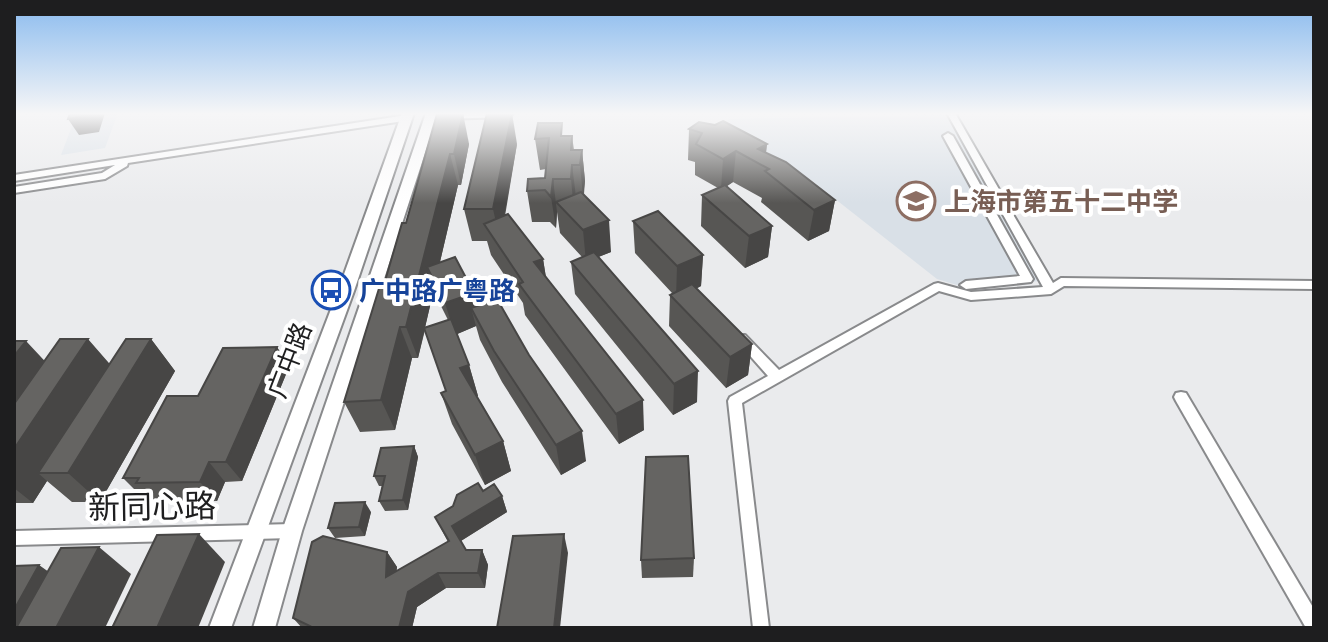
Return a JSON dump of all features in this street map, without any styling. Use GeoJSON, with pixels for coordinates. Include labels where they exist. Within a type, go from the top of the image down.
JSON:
{"type":"FeatureCollection","features":[{"type":"Feature","properties":{"kind":"main road","name":"广中路"},"geometry":{"type":"LineString","coordinates":[[220,628],[398,143]]}},
{"type":"Feature","properties":{"kind":"main road","name":"广中路"},"geometry":{"type":"LineString","coordinates":[[264,628],[292,531],[422,143]]}},
{"type":"Feature","properties":{"kind":"street"},"geometry":{"type":"LineString","coordinates":[[14,178],[235,143]]}},
{"type":"Feature","properties":{"kind":"street"},"geometry":{"type":"LineString","coordinates":[[952,143],[1027,279],[966,285]]}},
{"type":"Feature","properties":{"kind":"street"},"geometry":{"type":"LineString","coordinates":[[968,143],[1051,290]]}},
{"type":"Feature","properties":{"kind":"street"},"geometry":{"type":"LineString","coordinates":[[14,190],[105,176],[130,160]]}},
{"type":"Feature","properties":{"kind":"street"},"geometry":{"type":"LineString","coordinates":[[973,181],[989,181]]}},
{"type":"Feature","properties":{"kind":"street"},"geometry":{"type":"LineString","coordinates":[[1001,201],[1071,195]]}},
{"type":"Feature","properties":{"kind":"street"},"geometry":{"type":"LineString","coordinates":[[761,628],[735,401],[938,287],[971,296],[1051,290],[1061,282],[1314,285]]}},
{"type":"Feature","properties":{"kind":"street"},"geometry":{"type":"LineString","coordinates":[[734,331],[777,377]]}},
{"type":"Feature","properties":{"kind":"street"},"geometry":{"type":"LineString","coordinates":[[1181,397],[1314,625]]}},
{"type":"Feature","properties":{"kind":"street","name":"新同心路"},"geometry":{"type":"LineString","coordinates":[[14,538],[292,531]]}},
{"type":"Feature","properties":{"kind":"shaded area"},"geometry":{"type":"Polygon","coordinates":[[[66,143],[107,143],[105,148],[61,155],[66,143]]]}},
{"type":"Feature","properties":{"kind":"shaded area","name":"上海市第五十二中学"},"geometry":{"type":"Polygon","coordinates":[[[750,143],[962,143],[1040,281],[967,288],[937,279],[811,180],[769,159],[750,143]]]}},
{"type":"Feature","properties":{"kind":"building"},"geometry":{"type":"Polygon","coordinates":[[[429,143],[456,143],[454,154],[450,154],[406,327],[400,327],[381,400],[344,402],[381,282],[385,281],[402,223],[406,223],[429,143]]]}},
{"type":"Feature","properties":{"kind":"building"},"geometry":{"type":"Polygon","coordinates":[[[480,143],[506,143],[493,209],[464,209],[480,143]]]}},
{"type":"Feature","properties":{"kind":"building"},"geometry":{"type":"Polygon","coordinates":[[[549,143],[572,143],[571,150],[582,150],[580,165],[572,165],[571,179],[553,179],[551,197],[545,190],[527,191],[528,179],[545,178],[549,143]]]}},
{"type":"Feature","properties":{"kind":"building"},"geometry":{"type":"Polygon","coordinates":[[[765,143],[758,149],[786,162],[835,200],[814,210],[765,171],[769,169],[736,151],[723,159],[696,144],[765,143]]]}},
{"type":"Feature","properties":{"kind":"building"},"geometry":{"type":"Polygon","coordinates":[[[725,185],[772,226],[749,236],[702,195],[725,185]]]}},
{"type":"Feature","properties":{"kind":"building"},"geometry":{"type":"Polygon","coordinates":[[[581,192],[609,220],[583,230],[556,202],[581,192]]]}},
{"type":"Feature","properties":{"kind":"building"},"geometry":{"type":"Polygon","coordinates":[[[658,211],[703,255],[677,266],[633,221],[658,211]]]}},
{"type":"Feature","properties":{"kind":"building"},"geometry":{"type":"Polygon","coordinates":[[[508,214],[543,259],[534,262],[643,400],[616,414],[519,284],[523,282],[484,224],[508,214]]]}},
{"type":"Feature","properties":{"kind":"building"},"geometry":{"type":"Polygon","coordinates":[[[594,252],[698,371],[674,384],[571,262],[594,252]]]}},
{"type":"Feature","properties":{"kind":"building"},"geometry":{"type":"Polygon","coordinates":[[[455,257],[474,293],[445,303],[427,267],[455,257]]]}},
{"type":"Feature","properties":{"kind":"building"},"geometry":{"type":"Polygon","coordinates":[[[692,284],[752,344],[730,357],[670,295],[692,284]]]}},
{"type":"Feature","properties":{"kind":"building"},"geometry":{"type":"Polygon","coordinates":[[[497,299],[529,355],[582,431],[556,445],[494,351],[471,308],[497,299]]]}},
{"type":"Feature","properties":{"kind":"building"},"geometry":{"type":"Polygon","coordinates":[[[451,319],[469,365],[460,368],[503,441],[475,455],[441,393],[446,391],[424,328],[451,319]]]}},
{"type":"Feature","properties":{"kind":"building"},"geometry":{"type":"Polygon","coordinates":[[[60,339],[88,339],[14,449],[14,404],[60,339]]]}},
{"type":"Feature","properties":{"kind":"building"},"geometry":{"type":"Polygon","coordinates":[[[126,339],[151,339],[68,473],[38,473],[126,339]]]}},
{"type":"Feature","properties":{"kind":"building"},"geometry":{"type":"Polygon","coordinates":[[[14,341],[26,341],[14,356],[14,341]]]}},
{"type":"Feature","properties":{"kind":"building"},"geometry":{"type":"Polygon","coordinates":[[[277,347],[226,462],[209,462],[200,482],[136,483],[139,478],[123,478],[167,396],[198,396],[223,348],[277,347]]]}},
{"type":"Feature","properties":{"kind":"building"},"geometry":{"type":"Polygon","coordinates":[[[414,446],[403,500],[379,501],[385,476],[374,476],[381,448],[414,446]]]}},
{"type":"Feature","properties":{"kind":"building"},"geometry":{"type":"Polygon","coordinates":[[[688,456],[694,558],[641,560],[646,457],[688,456]]]}},
{"type":"Feature","properties":{"kind":"building"},"geometry":{"type":"Polygon","coordinates":[[[478,483],[483,491],[494,484],[502,496],[452,526],[466,550],[482,550],[478,573],[438,573],[408,592],[399,628],[308,628],[310,626],[293,618],[312,542],[323,536],[387,552],[386,577],[449,541],[435,517],[453,506],[457,495],[478,483]]]}},
{"type":"Feature","properties":{"kind":"building"},"geometry":{"type":"Polygon","coordinates":[[[365,502],[359,527],[328,528],[335,503],[365,502]]]}},
{"type":"Feature","properties":{"kind":"building"},"geometry":{"type":"Polygon","coordinates":[[[199,534],[157,628],[112,628],[157,535],[199,534]]]}},
{"type":"Feature","properties":{"kind":"building"},"geometry":{"type":"Polygon","coordinates":[[[564,534],[554,628],[497,628],[513,536],[564,534]]]}},
{"type":"Feature","properties":{"kind":"building"},"geometry":{"type":"Polygon","coordinates":[[[99,547],[56,628],[16,628],[61,548],[99,547]]]}},
{"type":"Feature","properties":{"kind":"building"},"geometry":{"type":"Polygon","coordinates":[[[39,565],[14,610],[14,566],[39,565]]]}},
{"type":"Feature","properties":{"kind":"place","name":"上海市第五十二中学"},"geometry":{"type":"Point","coordinates":[916,201]}},
{"type":"Feature","properties":{"kind":"place","name":"广中路广粤路"},"geometry":{"type":"Point","coordinates":[331,290]}}]}
